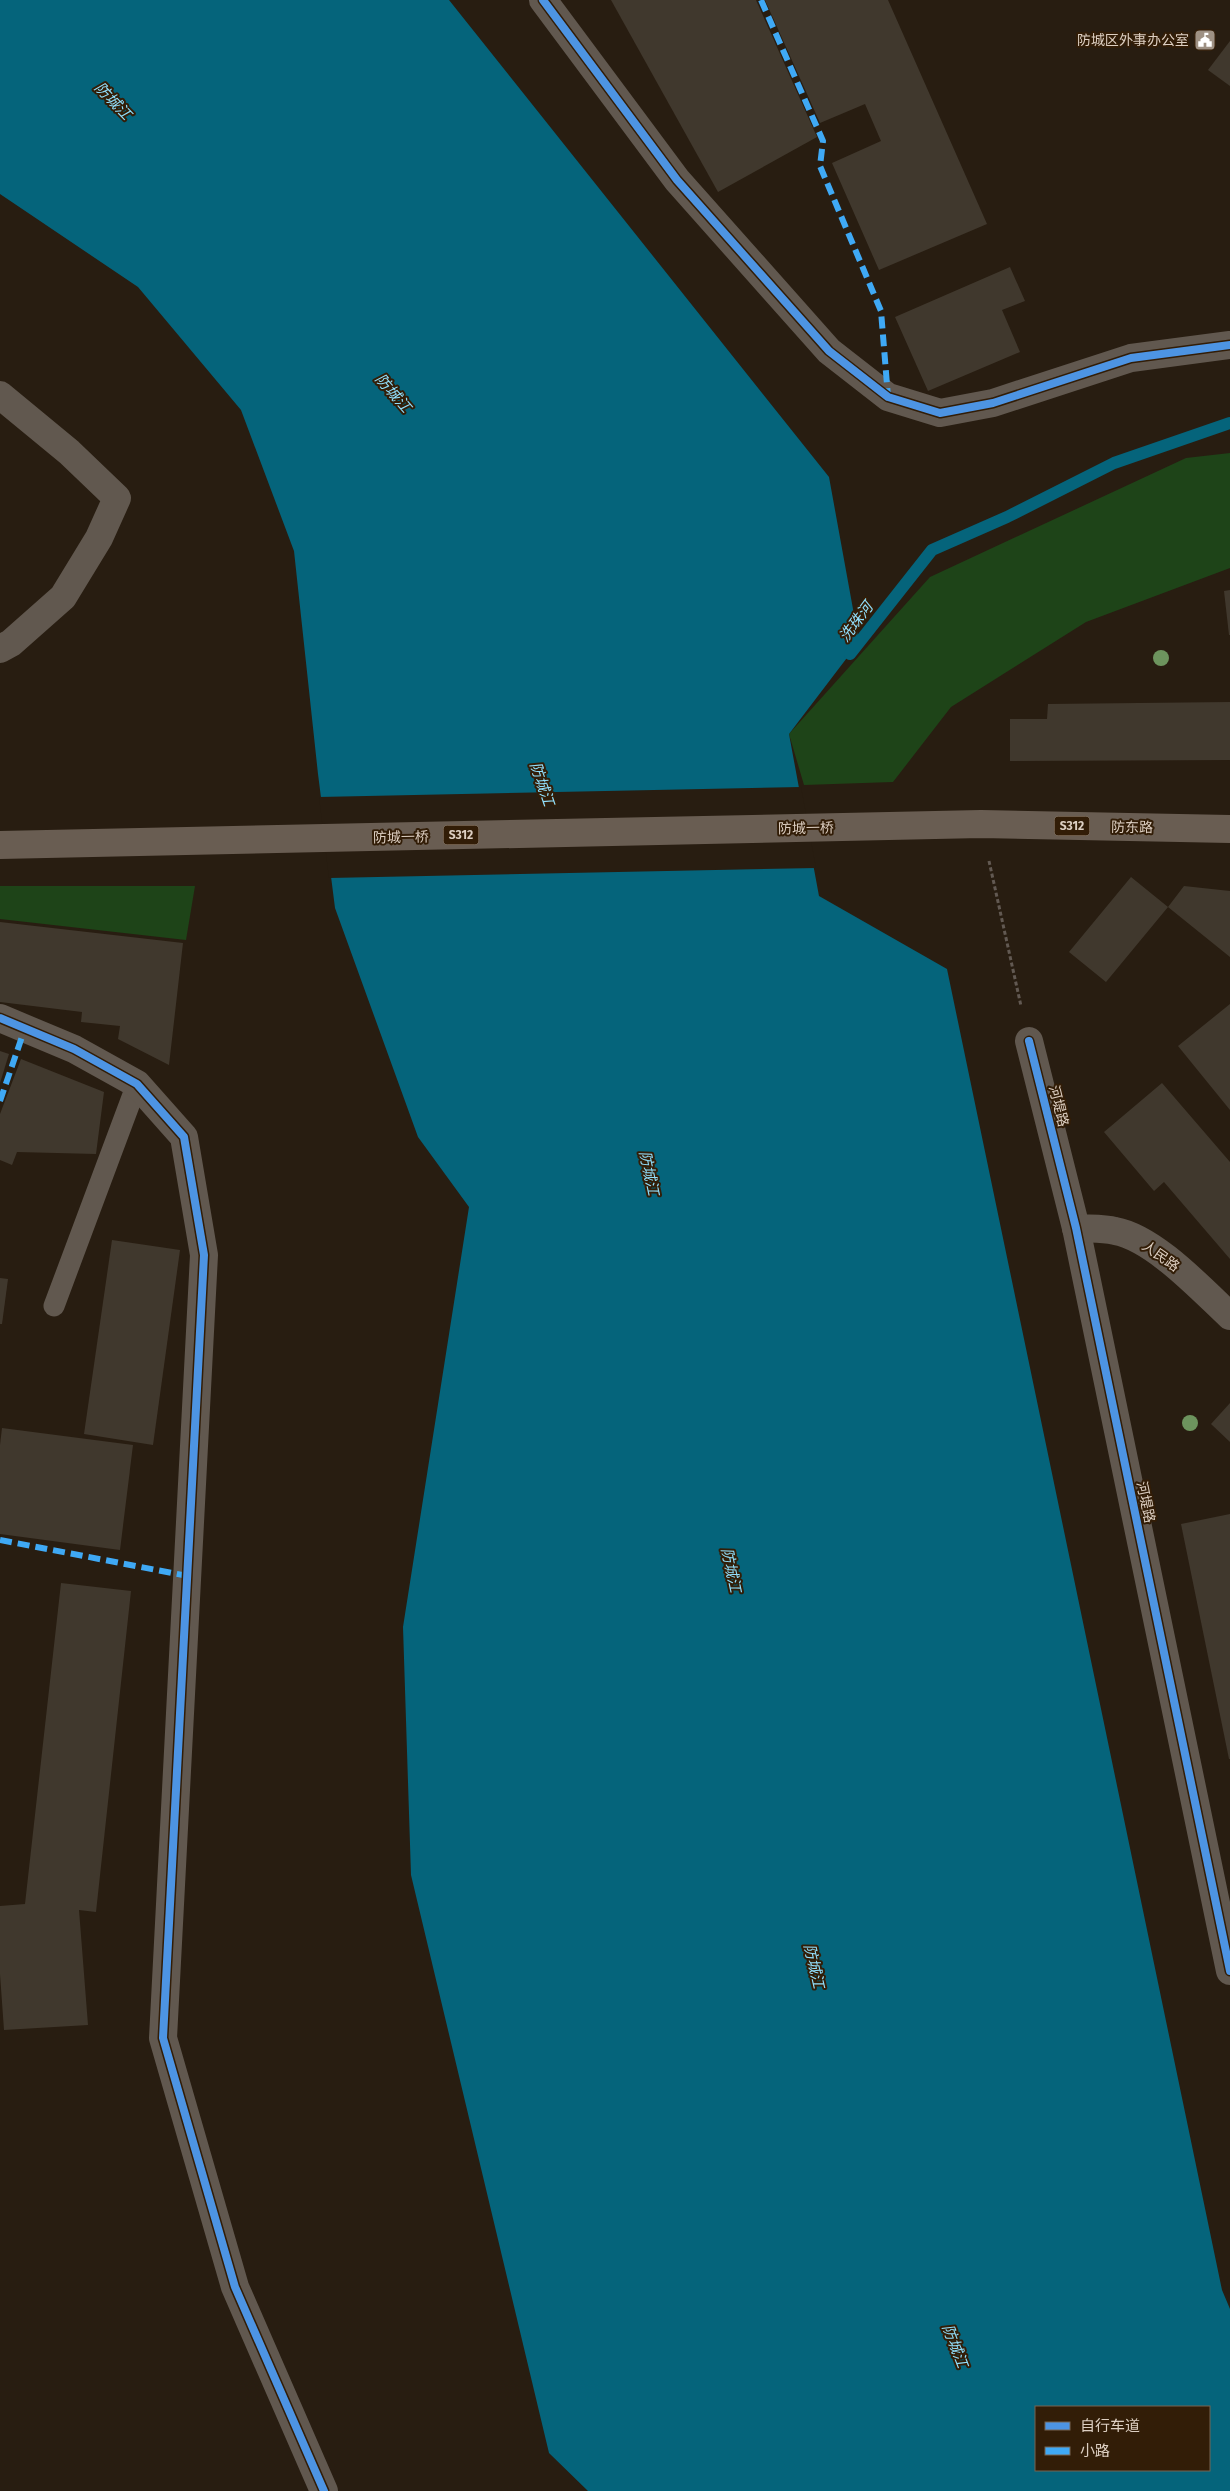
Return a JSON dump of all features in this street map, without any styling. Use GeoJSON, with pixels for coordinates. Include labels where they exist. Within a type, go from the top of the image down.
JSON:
{"type":"FeatureCollection","features":[{"type":"Feature","properties":{"kind":"main road","name":"防东路"},"geometry":{"type":"LineString","coordinates":[[914,826],[981,824],[1230,829]]}},
{"type":"Feature","properties":{"kind":"main road","name":"防城一桥"},"geometry":{"type":"LineString","coordinates":[[4,845],[914,826]]}},
{"type":"Feature","properties":{"kind":"street"},"geometry":{"type":"LineString","coordinates":[[543,0],[677,180],[829,351],[888,397],[940,413],[993,403],[1131,358],[1230,345]]}},
{"type":"Feature","properties":{"kind":"street"},"geometry":{"type":"LineString","coordinates":[[0,394],[69,452],[117,498],[99,538],[63,598],[11,643],[0,649]]}},
{"type":"Feature","properties":{"kind":"street"},"geometry":{"type":"LineString","coordinates":[[0,1018],[74,1049],[137,1084],[184,1137],[204,1255],[164,2038],[235,2287],[324,2491]]}},
{"type":"Feature","properties":{"kind":"street","name":"河堤路"},"geometry":{"type":"LineString","coordinates":[[1029,1041],[1076,1228],[1230,1971]]}},
{"type":"Feature","properties":{"kind":"street","name":"人民路"},"geometry":{"type":"LineString","coordinates":[[1076,1228],[1116,1231],[1146,1244],[1180,1269],[1230,1316]]}},
{"type":"Feature","properties":{"kind":"lane"},"geometry":{"type":"LineString","coordinates":[[54,1306],[137,1084]]}},
{"type":"Feature","properties":{"kind":"path"},"geometry":{"type":"LineString","coordinates":[[981,824],[1029,1041]]}},
{"type":"Feature","properties":{"kind":"green space"},"geometry":{"type":"Polygon","coordinates":[[[1230,453],[1230,568],[1086,622],[951,707],[893,782],[804,785],[789,734],[930,577],[1186,458],[1230,453]]]}},
{"type":"Feature","properties":{"kind":"green space"},"geometry":{"type":"Polygon","coordinates":[[[0,886],[195,886],[186,940],[0,919],[0,886]]]}},
{"type":"Feature","properties":{"kind":"water","name":"防城江"},"geometry":{"type":"Polygon","coordinates":[[[0,0],[449,0],[829,477],[859,642],[789,734],[819,896],[947,969],[1222,2290],[1230,2309],[1230,2491],[588,2491],[549,2453],[411,1875],[403,1627],[469,1207],[418,1137],[335,908],[318,774],[294,551],[241,410],[138,287],[0,194],[0,0]]]}},
{"type":"Feature","properties":{"kind":"pier"},"geometry":{"type":"Polygon","coordinates":[[[801,787],[816,868],[329,878],[319,797],[801,787]]]}},
{"type":"Feature","properties":{"kind":"building"},"geometry":{"type":"Polygon","coordinates":[[[611,0],[756,0],[817,137],[718,192],[611,0]]]}},
{"type":"Feature","properties":{"kind":"building"},"geometry":{"type":"Polygon","coordinates":[[[765,0],[888,0],[987,224],[879,270],[832,163],[881,141],[865,104],[820,123],[765,0]]]}},
{"type":"Feature","properties":{"kind":"building"},"geometry":{"type":"Polygon","coordinates":[[[1230,41],[1230,86],[1208,70],[1230,41]]]}},
{"type":"Feature","properties":{"kind":"building"},"geometry":{"type":"Polygon","coordinates":[[[1010,267],[1025,301],[1002,310],[1020,352],[928,391],[895,317],[1010,267]]]}},
{"type":"Feature","properties":{"kind":"building"},"geometry":{"type":"Polygon","coordinates":[[[1230,590],[1230,635],[1229,635],[1224,591],[1230,590]]]}},
{"type":"Feature","properties":{"kind":"building"},"geometry":{"type":"Polygon","coordinates":[[[1230,702],[1230,760],[1010,761],[1010,719],[1047,719],[1048,704],[1230,702]]]}},
{"type":"Feature","properties":{"kind":"building"},"geometry":{"type":"Polygon","coordinates":[[[1131,877],[1168,907],[1106,982],[1069,952],[1131,877]]]}},
{"type":"Feature","properties":{"kind":"building"},"geometry":{"type":"Polygon","coordinates":[[[1184,886],[1230,891],[1230,957],[1168,907],[1184,886]]]}},
{"type":"Feature","properties":{"kind":"building"},"geometry":{"type":"Polygon","coordinates":[[[0,922],[183,943],[169,1065],[118,1039],[120,1026],[81,1022],[82,1012],[0,1002],[0,922]]]}},
{"type":"Feature","properties":{"kind":"building"},"geometry":{"type":"Polygon","coordinates":[[[1230,1004],[1230,1110],[1178,1046],[1230,1004]]]}},
{"type":"Feature","properties":{"kind":"building"},"geometry":{"type":"Polygon","coordinates":[[[0,1051],[9,1054],[0,1083],[0,1051]]]}},
{"type":"Feature","properties":{"kind":"building"},"geometry":{"type":"Polygon","coordinates":[[[21,1059],[104,1092],[96,1154],[17,1152],[12,1165],[0,1160],[0,1114],[21,1059]]]}},
{"type":"Feature","properties":{"kind":"building"},"geometry":{"type":"Polygon","coordinates":[[[1162,1083],[1230,1162],[1230,1259],[1164,1182],[1154,1191],[1104,1132],[1162,1083]]]}},
{"type":"Feature","properties":{"kind":"building"},"geometry":{"type":"Polygon","coordinates":[[[112,1240],[180,1250],[153,1445],[84,1434],[112,1240]]]}},
{"type":"Feature","properties":{"kind":"building"},"geometry":{"type":"Polygon","coordinates":[[[0,1278],[8,1279],[2,1324],[0,1324],[0,1278]]]}},
{"type":"Feature","properties":{"kind":"building"},"geometry":{"type":"Polygon","coordinates":[[[1230,1403],[1230,1442],[1211,1424],[1230,1403]]]}},
{"type":"Feature","properties":{"kind":"building"},"geometry":{"type":"Polygon","coordinates":[[[2,1428],[133,1445],[120,1550],[0,1534],[0,1445],[2,1428]]]}},
{"type":"Feature","properties":{"kind":"building"},"geometry":{"type":"Polygon","coordinates":[[[1230,1514],[1230,1759],[1229,1759],[1181,1524],[1230,1514]]]}},
{"type":"Feature","properties":{"kind":"building"},"geometry":{"type":"Polygon","coordinates":[[[61,1583],[131,1591],[96,1912],[79,1910],[88,2025],[4,2030],[0,1974],[0,1906],[25,1904],[61,1583]]]}},
{"type":"Feature","properties":{"kind":"waterway","name":"洗珠河"},"geometry":{"type":"LineString","coordinates":[[850,654],[932,550],[1007,517],[1114,463],[1230,423]]}},
{"type":"Feature","properties":{"kind":"marked path"},"geometry":{"type":"LineString","coordinates":[[761,0],[823,141],[820,166],[881,311],[888,397]]}},
{"type":"Feature","properties":{"kind":"marked path"},"geometry":{"type":"LineString","coordinates":[[0,1101],[25,1028]]}},
{"type":"Feature","properties":{"kind":"marked path"},"geometry":{"type":"LineString","coordinates":[[0,1540],[188,1576]]}},
{"type":"Feature","properties":{"kind":"cycle path"},"geometry":{"type":"LineString","coordinates":[[543,0],[677,180],[829,351],[888,397],[940,413],[993,403],[1131,358],[1230,345]]}},
{"type":"Feature","properties":{"kind":"cycle path"},"geometry":{"type":"LineString","coordinates":[[0,1018],[74,1049],[137,1084],[184,1137],[204,1255],[163,2038],[235,2287],[324,2491]]}},
{"type":"Feature","properties":{"kind":"cycle path"},"geometry":{"type":"LineString","coordinates":[[1029,1041],[1076,1228],[1230,1971]]}},
{"type":"Feature","properties":{"kind":"place","name":"防城区外事办公室"},"geometry":{"type":"Point","coordinates":[1205,40]}}]}
